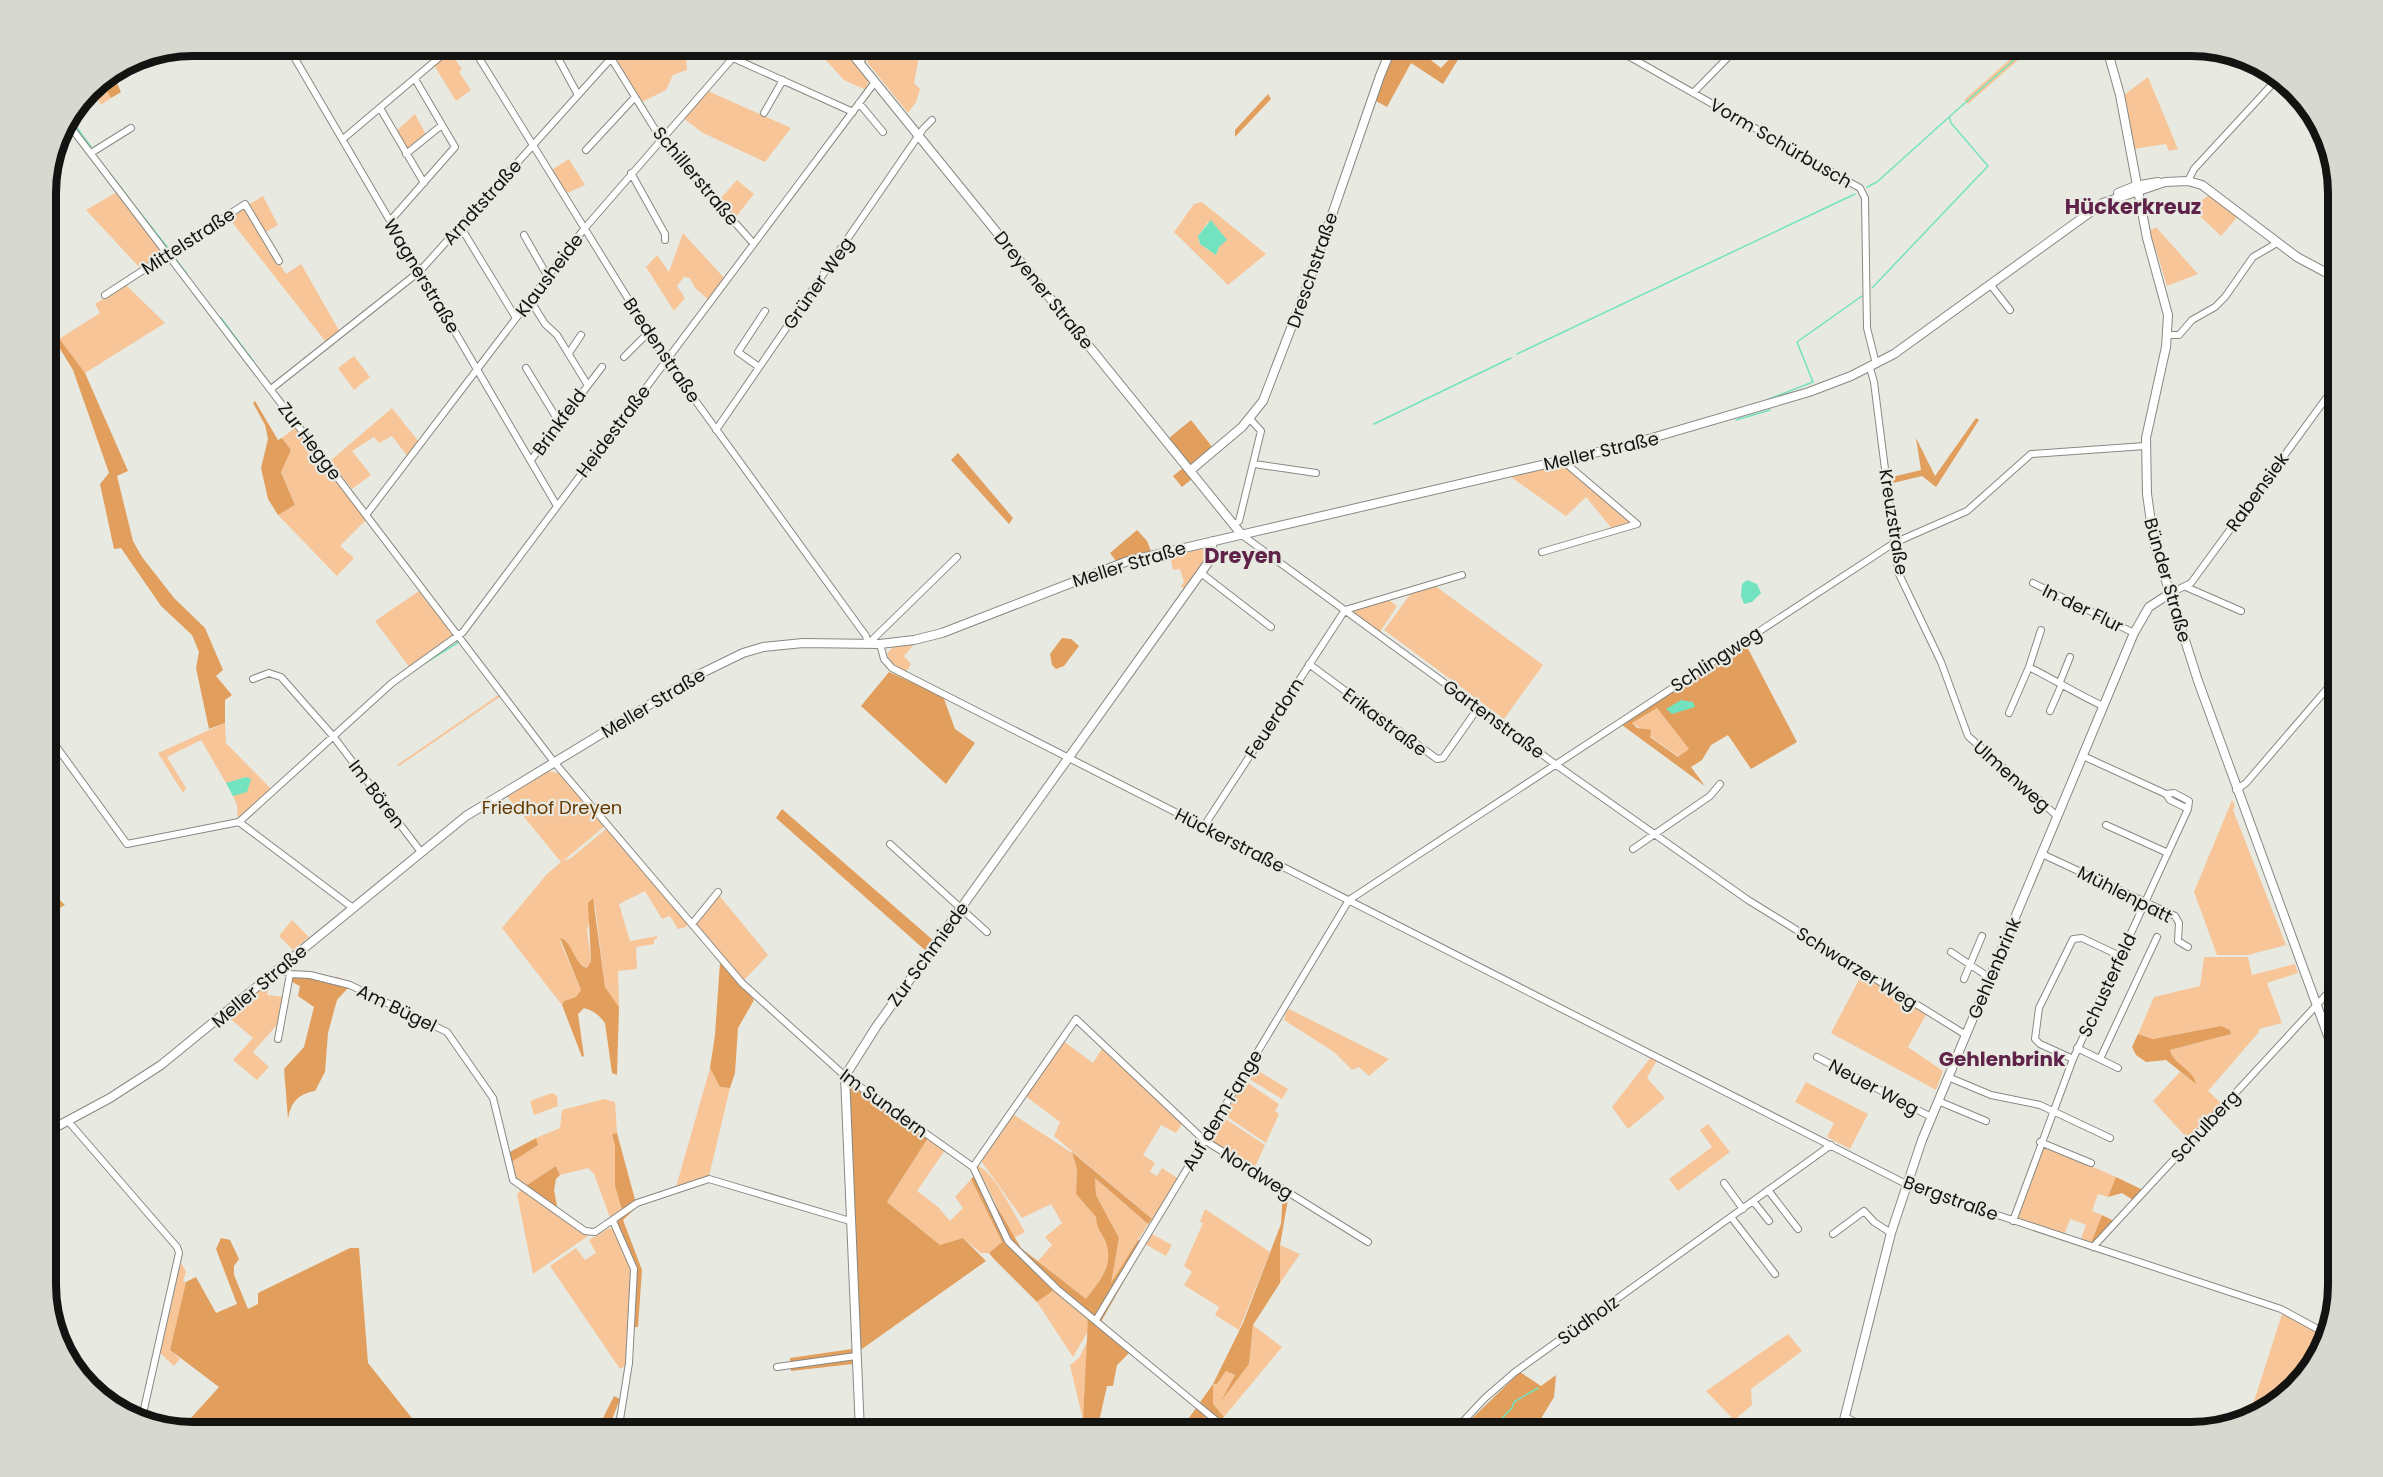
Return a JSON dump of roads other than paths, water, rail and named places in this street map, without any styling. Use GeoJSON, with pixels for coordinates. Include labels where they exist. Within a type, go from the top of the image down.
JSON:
{"type":"FeatureCollection","features":[{"type":"Feature","properties":{"kind":"main road","name":"Dreyener Straße"},"geometry":{"type":"LineString","coordinates":[[854,56],[1242,535]]}},
{"type":"Feature","properties":{"kind":"main road","name":"Dreschstraße"},"geometry":{"type":"LineString","coordinates":[[1191,470],[1250,419],[1273,380],[1380,76],[1389,56]]}},
{"type":"Feature","properties":{"kind":"main road","name":"Bünder Straße"},"geometry":{"type":"LineString","coordinates":[[2109,56],[2120,95],[2136,189],[2152,258],[2167,305],[2168,335],[2145,446],[2149,520],[2169,594],[2236,790],[2328,1036]]}},
{"type":"Feature","properties":{"kind":"main road","name":"Meller Straße"},"geometry":{"type":"LineString","coordinates":[[56,1127],[161,1065],[466,816],[700,674],[743,654],[787,644],[880,644],[914,640],[942,633],[1128,561],[1562,460],[1714,422],[1809,392],[1873,366],[2103,203],[2136,189],[2165,182],[2188,181],[2211,190],[2277,243],[2327,273]]}},
{"type":"Feature","properties":{"kind":"main road","name":"Zur Schmiede"},"geometry":{"type":"LineString","coordinates":[[845,1076],[876,1027],[1201,573],[1212,556],[1213,541]]}},
{"type":"Feature","properties":{"kind":"main road","name":"Gehlenbrink"},"geometry":{"type":"LineString","coordinates":[[1844,1421],[1891,1233],[1931,1117],[2134,633],[2153,603],[2169,594]]}},
{"type":"Feature","properties":{"kind":"main road"},"geometry":{"type":"LineString","coordinates":[[845,1076],[859,1421]]}},
{"type":"Feature","properties":{"kind":"street","name":"Wagnerstraße"},"geometry":{"type":"LineString","coordinates":[[294,56],[557,506]]}},
{"type":"Feature","properties":{"kind":"street"},"geometry":{"type":"LineString","coordinates":[[343,139],[441,56]]}},
{"type":"Feature","properties":{"kind":"street","name":"Bredenstraße"},"geometry":{"type":"LineString","coordinates":[[478,56],[648,333],[866,636],[868,644]]}},
{"type":"Feature","properties":{"kind":"street"},"geometry":{"type":"LineString","coordinates":[[557,56],[578,95]]}},
{"type":"Feature","properties":{"kind":"street"},"geometry":{"type":"LineString","coordinates":[[729,56],[853,112]]}},
{"type":"Feature","properties":{"kind":"street"},"geometry":{"type":"LineString","coordinates":[[860,64],[863,56]]}},
{"type":"Feature","properties":{"kind":"street","name":"Vorm Schürbusch"},"geometry":{"type":"LineString","coordinates":[[1628,56],[1855,184],[1863,192],[1865,198],[1867,328],[1873,366]]}},
{"type":"Feature","properties":{"kind":"street"},"geometry":{"type":"LineString","coordinates":[[1693,93],[1729,56]]}},
{"type":"Feature","properties":{"kind":"street","name":"Arndtstraße"},"geometry":{"type":"LineString","coordinates":[[271,389],[420,271],[611,58]]}},
{"type":"Feature","properties":{"kind":"street","name":"Schillerstraße"},"geometry":{"type":"LineString","coordinates":[[611,58],[661,139],[753,243]]}},
{"type":"Feature","properties":{"kind":"street","name":"Klausheide"},"geometry":{"type":"LineString","coordinates":[[366,515],[584,229],[733,58]]}},
{"type":"Feature","properties":{"kind":"street"},"geometry":{"type":"LineString","coordinates":[[390,221],[455,147],[415,79]]}},
{"type":"Feature","properties":{"kind":"street"},"geometry":{"type":"LineString","coordinates":[[764,113],[783,80]]}},
{"type":"Feature","properties":{"kind":"street","name":"Heidestraße"},"geometry":{"type":"LineString","coordinates":[[239,822],[392,683],[460,636],[875,82]]}},
{"type":"Feature","properties":{"kind":"street"},"geometry":{"type":"LineString","coordinates":[[2188,181],[2194,169],[2273,83]]}},
{"type":"Feature","properties":{"kind":"street"},"geometry":{"type":"LineString","coordinates":[[586,150],[635,97]]}},
{"type":"Feature","properties":{"kind":"street"},"geometry":{"type":"LineString","coordinates":[[859,103],[883,132]]}},
{"type":"Feature","properties":{"kind":"street"},"geometry":{"type":"LineString","coordinates":[[380,108],[424,183]]}},
{"type":"Feature","properties":{"kind":"street","name":"Grüner Weg"},"geometry":{"type":"LineString","coordinates":[[716,430],[932,120]]}},
{"type":"Feature","properties":{"kind":"street"},"geometry":{"type":"LineString","coordinates":[[406,154],[442,125]]}},
{"type":"Feature","properties":{"kind":"street","name":"Zur Hegge"},"geometry":{"type":"LineString","coordinates":[[72,128],[554,762]]}},
{"type":"Feature","properties":{"kind":"street"},"geometry":{"type":"LineString","coordinates":[[91,153],[131,128]]}},
{"type":"Feature","properties":{"kind":"street"},"geometry":{"type":"LineString","coordinates":[[631,174],[665,234],[665,240]]}},
{"type":"Feature","properties":{"kind":"street","name":"Mittelstraße"},"geometry":{"type":"LineString","coordinates":[[105,295],[245,204],[279,261]]}},
{"type":"Feature","properties":{"kind":"street"},"geometry":{"type":"LineString","coordinates":[[460,225],[516,318]]}},
{"type":"Feature","properties":{"kind":"street"},"geometry":{"type":"LineString","coordinates":[[524,235],[548,277]]}},
{"type":"Feature","properties":{"kind":"street"},"geometry":{"type":"LineString","coordinates":[[2168,335],[2180,335],[2192,320],[2215,307],[2232,289],[2253,257],[2277,243]]}},
{"type":"Feature","properties":{"kind":"street"},"geometry":{"type":"LineString","coordinates":[[1990,284],[2010,310]]}},
{"type":"Feature","properties":{"kind":"street","name":"Brinkfeld"},"geometry":{"type":"LineString","coordinates":[[530,300],[545,324],[569,353],[587,384]]}},
{"type":"Feature","properties":{"kind":"street"},"geometry":{"type":"LineString","coordinates":[[759,367],[738,352],[765,311]]}},
{"type":"Feature","properties":{"kind":"street"},"geometry":{"type":"LineString","coordinates":[[624,357],[648,333]]}},
{"type":"Feature","properties":{"kind":"street"},"geometry":{"type":"LineString","coordinates":[[569,353],[581,335]]}},
{"type":"Feature","properties":{"kind":"street","name":"Kreuzstraße"},"geometry":{"type":"LineString","coordinates":[[1873,366],[1898,572],[1941,662],[1968,736]]}},
{"type":"Feature","properties":{"kind":"street","name":"Brinkfeld"},"geometry":{"type":"LineString","coordinates":[[531,460],[602,367]]}},
{"type":"Feature","properties":{"kind":"street"},"geometry":{"type":"LineString","coordinates":[[526,368],[559,422]]}},
{"type":"Feature","properties":{"kind":"street","name":"Rabensiek"},"geometry":{"type":"LineString","coordinates":[[2186,587],[2327,397]]}},
{"type":"Feature","properties":{"kind":"street"},"geometry":{"type":"LineString","coordinates":[[1234,525],[1239,520],[1261,430],[1250,419]]}},
{"type":"Feature","properties":{"kind":"street","name":"Schlingweg"},"geometry":{"type":"LineString","coordinates":[[1349,900],[1894,543],[1967,511],[2031,454],[2145,446]]}},
{"type":"Feature","properties":{"kind":"street"},"geometry":{"type":"LineString","coordinates":[[1542,552],[1637,524],[1562,460]]}},
{"type":"Feature","properties":{"kind":"street"},"geometry":{"type":"LineString","coordinates":[[1254,464],[1316,473]]}},
{"type":"Feature","properties":{"kind":"street","name":"Gartenstraße"},"geometry":{"type":"LineString","coordinates":[[1242,535],[1555,764],[1748,900]]}},
{"type":"Feature","properties":{"kind":"street"},"geometry":{"type":"LineString","coordinates":[[868,644],[957,556]]}},
{"type":"Feature","properties":{"kind":"street"},"geometry":{"type":"LineString","coordinates":[[1201,573],[1271,627]]}},
{"type":"Feature","properties":{"kind":"street"},"geometry":{"type":"LineString","coordinates":[[1345,610],[1462,575]]}},
{"type":"Feature","properties":{"kind":"street","name":"In der Flur"},"geometry":{"type":"LineString","coordinates":[[2032,583],[2134,633]]}},
{"type":"Feature","properties":{"kind":"street"},"geometry":{"type":"LineString","coordinates":[[2169,594],[2186,587],[2241,611]]}},
{"type":"Feature","properties":{"kind":"street","name":"Feuerdorn"},"geometry":{"type":"LineString","coordinates":[[1204,826],[1345,610]]}},
{"type":"Feature","properties":{"kind":"street"},"geometry":{"type":"LineString","coordinates":[[2009,713],[2029,667],[2041,630]]}},
{"type":"Feature","properties":{"kind":"street","name":"Hückerstraße"},"geometry":{"type":"LineString","coordinates":[[880,644],[884,659],[892,668],[1593,1024]]}},
{"type":"Feature","properties":{"kind":"street"},"geometry":{"type":"LineString","coordinates":[[2050,711],[2070,657]]}},
{"type":"Feature","properties":{"kind":"street","name":"Erikastraße"},"geometry":{"type":"LineString","coordinates":[[1309,664],[1437,759],[1443,758],[1478,708]]}},
{"type":"Feature","properties":{"kind":"street"},"geometry":{"type":"LineString","coordinates":[[2029,667],[2103,706]]}},
{"type":"Feature","properties":{"kind":"street","name":"Im Bören"},"geometry":{"type":"LineString","coordinates":[[253,679],[269,673],[281,677],[333,736],[422,852]]}},
{"type":"Feature","properties":{"kind":"street"},"geometry":{"type":"LineString","coordinates":[[2236,790],[2246,783],[2327,688]]}},
{"type":"Feature","properties":{"kind":"street","name":"Ulmenweg"},"geometry":{"type":"LineString","coordinates":[[1968,736],[2057,816]]}},
{"type":"Feature","properties":{"kind":"street"},"geometry":{"type":"LineString","coordinates":[[56,746],[128,844],[239,822],[353,908]]}},
{"type":"Feature","properties":{"kind":"street","name":"Schusterfeld"},"geometry":{"type":"LineString","coordinates":[[2013,1221],[2040,1142],[2077,1048],[2188,809],[2189,801],[2174,793],[2166,794],[2083,756]]}},
{"type":"Feature","properties":{"kind":"street","name":"Im Sundern"},"geometry":{"type":"LineString","coordinates":[[554,762],[756,998],[845,1076],[973,1167],[1008,1241],[1057,1289],[1217,1421]]}},
{"type":"Feature","properties":{"kind":"street"},"geometry":{"type":"LineString","coordinates":[[1633,849],[1653,832],[1710,795],[1720,784]]}},
{"type":"Feature","properties":{"kind":"street"},"geometry":{"type":"LineString","coordinates":[[2106,825],[2168,853]]}},
{"type":"Feature","properties":{"kind":"street"},"geometry":{"type":"LineString","coordinates":[[890,844],[987,932]]}},
{"type":"Feature","properties":{"kind":"street","name":"Mühlenpatt"},"geometry":{"type":"LineString","coordinates":[[2042,854],[2177,918],[2178,941],[2188,947]]}},
{"type":"Feature","properties":{"kind":"street"},"geometry":{"type":"LineString","coordinates":[[692,924],[718,892]]}},
{"type":"Feature","properties":{"kind":"street","name":"Auf dem Fange"},"geometry":{"type":"LineString","coordinates":[[1096,1320],[1349,900]]}},
{"type":"Feature","properties":{"kind":"street","name":"Schwarzer Weg"},"geometry":{"type":"LineString","coordinates":[[1748,900],[1966,1035]]}},
{"type":"Feature","properties":{"kind":"street"},"geometry":{"type":"LineString","coordinates":[[1964,979],[1982,936]]}},
{"type":"Feature","properties":{"kind":"street"},"geometry":{"type":"LineString","coordinates":[[2073,1059],[2040,1044],[2035,1039],[2036,1020],[2048,989],[2073,939],[2082,938],[2120,956]]}},
{"type":"Feature","properties":{"kind":"street"},"geometry":{"type":"LineString","coordinates":[[2100,1059],[2157,938]]}},
{"type":"Feature","properties":{"kind":"street"},"geometry":{"type":"LineString","coordinates":[[1951,952],[1990,978]]}},
{"type":"Feature","properties":{"kind":"street","name":"Am Bügel"},"geometry":{"type":"LineString","coordinates":[[280,969],[290,974],[345,983],[447,1032],[456,1040],[493,1098],[513,1180],[585,1231],[595,1232],[614,1221]]}},
{"type":"Feature","properties":{"kind":"street"},"geometry":{"type":"LineString","coordinates":[[278,1039],[290,974]]}},
{"type":"Feature","properties":{"kind":"street","name":"Schulberg"},"geometry":{"type":"LineString","coordinates":[[2093,1247],[2328,993]]}},
{"type":"Feature","properties":{"kind":"street","name":"Nordweg"},"geometry":{"type":"LineString","coordinates":[[973,1167],[1076,1019],[1204,1140],[1368,1242]]}},
{"type":"Feature","properties":{"kind":"street","name":"Bergstraße"},"geometry":{"type":"LineString","coordinates":[[1593,1024],[1907,1183],[2013,1221],[2281,1309],[2319,1330]]}},
{"type":"Feature","properties":{"kind":"street"},"geometry":{"type":"LineString","coordinates":[[2077,1048],[2118,1068]]}},
{"type":"Feature","properties":{"kind":"street","name":"Neuer Weg"},"geometry":{"type":"LineString","coordinates":[[1817,1057],[1931,1117]]}},
{"type":"Feature","properties":{"kind":"street"},"geometry":{"type":"LineString","coordinates":[[1948,1077],[1991,1095],[2052,1110],[2110,1138]]}},
{"type":"Feature","properties":{"kind":"street"},"geometry":{"type":"LineString","coordinates":[[1938,1101],[1986,1121]]}},
{"type":"Feature","properties":{"kind":"street"},"geometry":{"type":"LineString","coordinates":[[68,1121],[180,1253],[143,1412]]}},
{"type":"Feature","properties":{"kind":"street"},"geometry":{"type":"LineString","coordinates":[[2040,1142],[2091,1163]]}},
{"type":"Feature","properties":{"kind":"street","name":"Südholz"},"geometry":{"type":"LineString","coordinates":[[1463,1421],[1515,1372],[1831,1145]]}},
{"type":"Feature","properties":{"kind":"street"},"geometry":{"type":"LineString","coordinates":[[620,1421],[629,1364],[634,1269],[614,1221],[637,1203],[709,1179],[850,1221]]}},
{"type":"Feature","properties":{"kind":"street"},"geometry":{"type":"LineString","coordinates":[[1724,1182],[1743,1209]]}},
{"type":"Feature","properties":{"kind":"street"},"geometry":{"type":"LineString","coordinates":[[1768,1190],[1798,1229]]}},
{"type":"Feature","properties":{"kind":"street"},"geometry":{"type":"LineString","coordinates":[[1753,1201],[1768,1221]]}},
{"type":"Feature","properties":{"kind":"street"},"geometry":{"type":"LineString","coordinates":[[1833,1234],[1864,1211],[1891,1233]]}},
{"type":"Feature","properties":{"kind":"street"},"geometry":{"type":"LineString","coordinates":[[1731,1217],[1775,1275]]}},
{"type":"Feature","properties":{"kind":"street"},"geometry":{"type":"LineString","coordinates":[[777,1367],[856,1356]]}},
{"type":"Feature","properties":{"kind":"street"},"geometry":{"type":"LineString","coordinates":[[1845,1417],[1853,1421]]}},
{"type":"Feature","properties":{"kind":"waterway"},"geometry":{"type":"LineString","coordinates":[[1872,288],[1988,166],[1951,123],[1949,117],[2018,56]]}},
{"type":"Feature","properties":{"kind":"waterway"},"geometry":{"type":"LineString","coordinates":[[1867,187],[1877,182],[1948,118]]}},
{"type":"Feature","properties":{"kind":"waterway"},"geometry":{"type":"LineString","coordinates":[[74,124],[91,147]]}},
{"type":"Feature","properties":{"kind":"waterway"},"geometry":{"type":"LineString","coordinates":[[112,176],[131,201]]}},
{"type":"Feature","properties":{"kind":"waterway"},"geometry":{"type":"LineString","coordinates":[[1517,354],[1855,194]]}},
{"type":"Feature","properties":{"kind":"waterway"},"geometry":{"type":"LineString","coordinates":[[134,205],[168,248]]}},
{"type":"Feature","properties":{"kind":"waterway"},"geometry":{"type":"LineString","coordinates":[[174,257],[187,274]]}},
{"type":"Feature","properties":{"kind":"waterway"},"geometry":{"type":"LineString","coordinates":[[1769,399],[1813,382],[1797,342],[1862,296]]}},
{"type":"Feature","properties":{"kind":"waterway"},"geometry":{"type":"LineString","coordinates":[[221,318],[254,362]]}},
{"type":"Feature","properties":{"kind":"waterway"},"geometry":{"type":"LineString","coordinates":[[1374,424],[1511,358]]}},
{"type":"Feature","properties":{"kind":"waterway"},"geometry":{"type":"LineString","coordinates":[[277,393],[333,467]]}},
{"type":"Feature","properties":{"kind":"waterway"},"geometry":{"type":"LineString","coordinates":[[1736,420],[1770,410]]}},
{"type":"Feature","properties":{"kind":"waterway"},"geometry":{"type":"LineString","coordinates":[[336,471],[365,509]]}},
{"type":"Feature","properties":{"kind":"waterway"},"geometry":{"type":"LineString","coordinates":[[373,519],[398,552]]}},
{"type":"Feature","properties":{"kind":"waterway"},"geometry":{"type":"LineString","coordinates":[[406,562],[420,581]]}},
{"type":"Feature","properties":{"kind":"waterway"},"geometry":{"type":"LineString","coordinates":[[425,663],[459,642]]}},
{"type":"Feature","properties":{"kind":"waterway"},"geometry":{"type":"LineString","coordinates":[[1500,1421],[1512,1408],[1514,1402],[1538,1388]]}},
{"type":"Feature","properties":{"kind":"district","name":"Hückerkreuz"},"geometry":{"type":"Point","coordinates":[2133,206]}},
{"type":"Feature","properties":{"kind":"district","name":"Dreyen"},"geometry":{"type":"Point","coordinates":[1243,555]}},
{"type":"Feature","properties":{"kind":"district","name":"Gehlenbrink"},"geometry":{"type":"Point","coordinates":[2002,1059]}},
{"type":"Feature","properties":{"kind":"park label","name":"Friedhof Dreyen"},"geometry":{"type":"Point","coordinates":[552,807]}}]}
